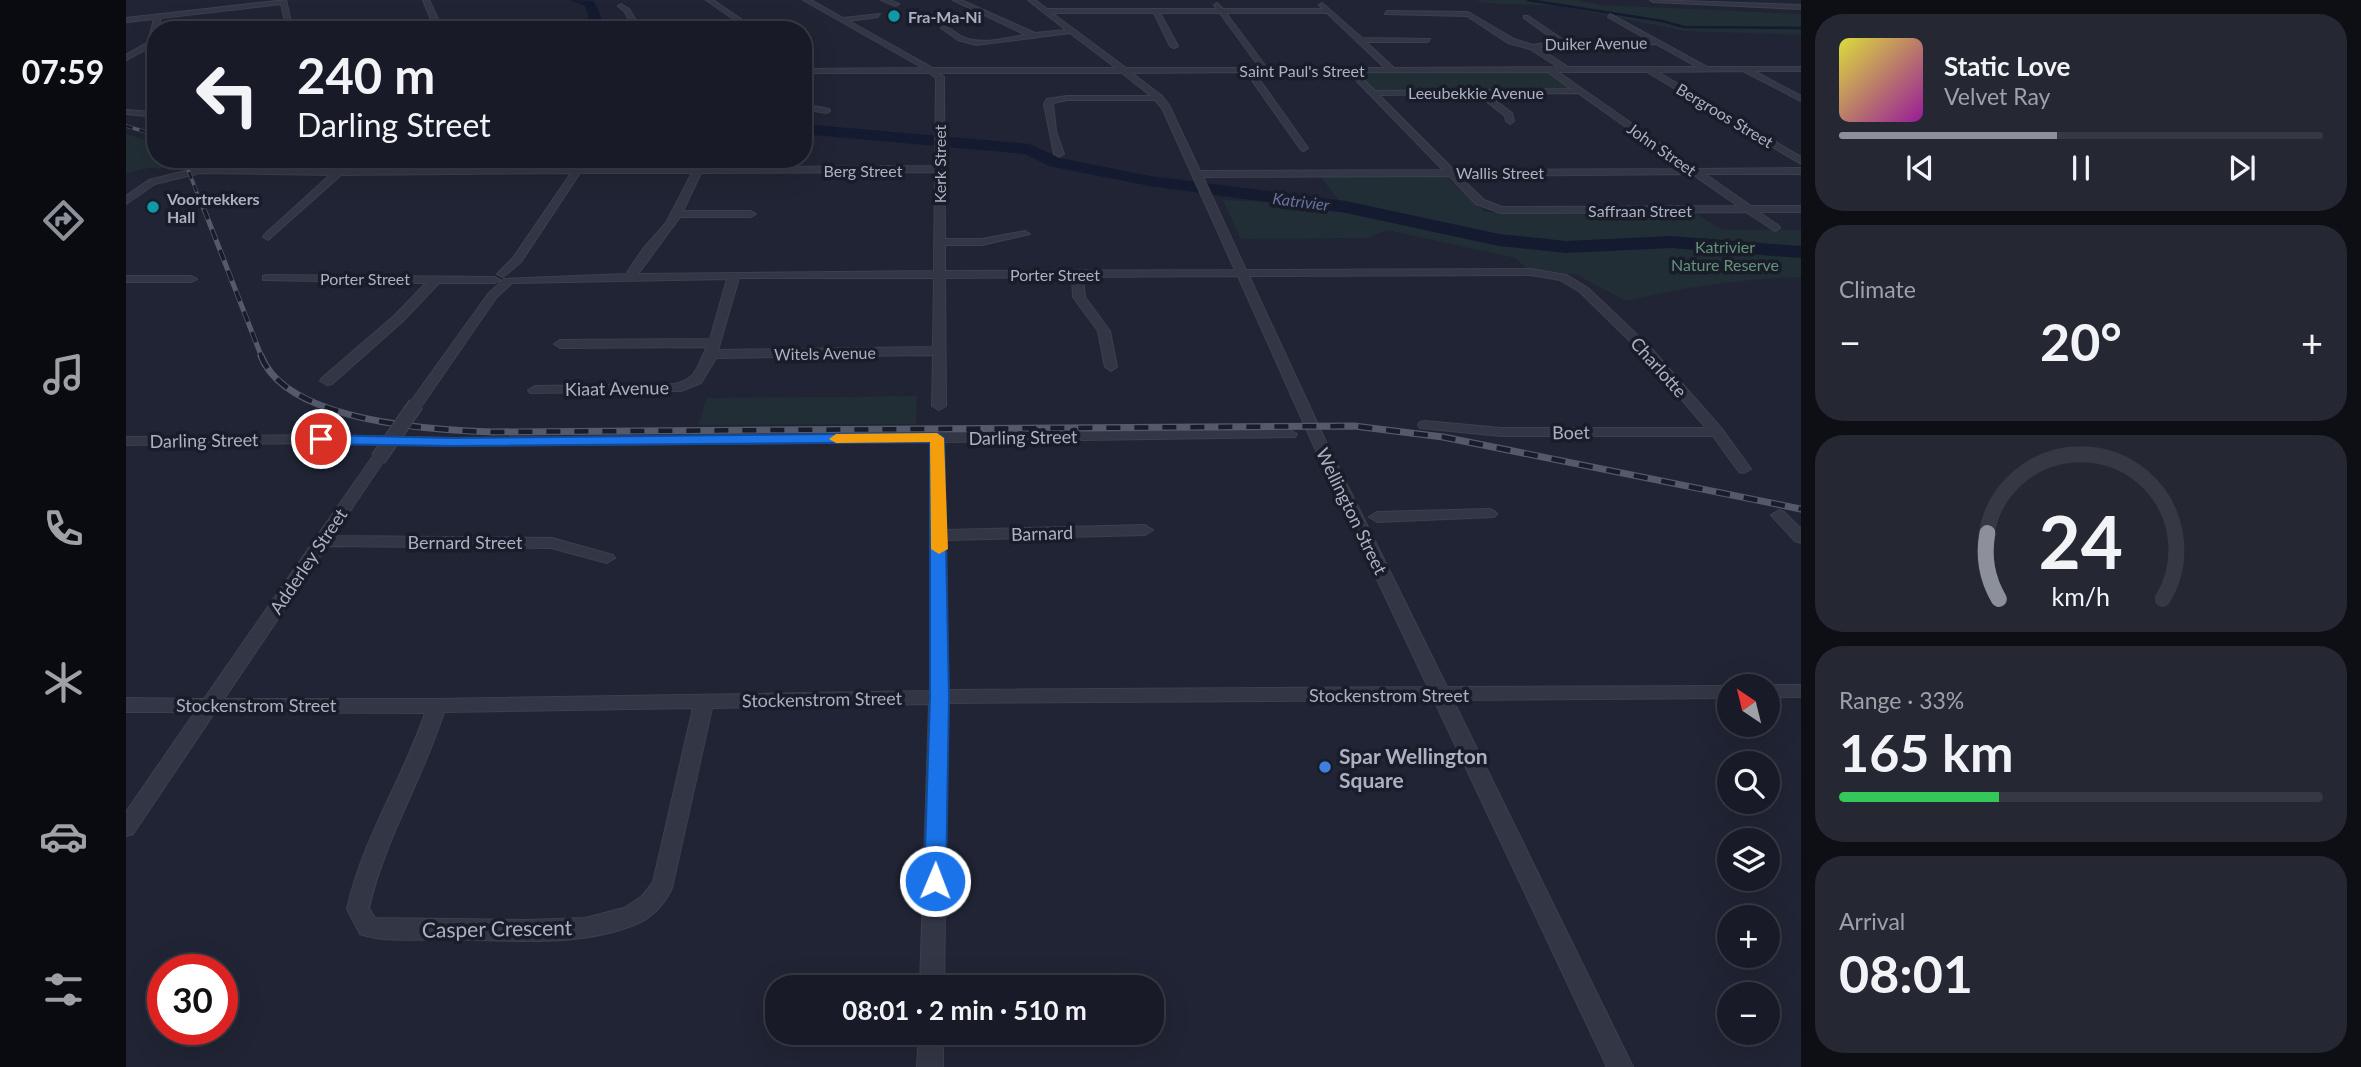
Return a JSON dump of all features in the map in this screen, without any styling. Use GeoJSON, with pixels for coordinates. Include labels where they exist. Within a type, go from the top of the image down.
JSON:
{"type":"FeatureCollection","features":[{"type":"Feature","properties":{"kind":"street"},"geometry":{"type":"LineString","coordinates":[[207,10],[209,0]]}},
{"type":"Feature","properties":{"kind":"street"},"geometry":{"type":"LineString","coordinates":[[425,0],[436,21]]}},
{"type":"Feature","properties":{"kind":"street"},"geometry":{"type":"LineString","coordinates":[[709,0],[740,21]]}},
{"type":"Feature","properties":{"kind":"street"},"geometry":{"type":"LineString","coordinates":[[806,0],[936,73]]}},
{"type":"Feature","properties":{"kind":"street"},"geometry":{"type":"LineString","coordinates":[[884,0],[896,4]]}},
{"type":"Feature","properties":{"kind":"street"},"geometry":{"type":"LineString","coordinates":[[956,0],[1035,36]]}},
{"type":"Feature","properties":{"kind":"street","name":"Wellington Street"},"geometry":{"type":"LineString","coordinates":[[1031,0],[1125,71],[1159,98],[1166,107],[1320,444],[1620,1067]]}},
{"type":"Feature","properties":{"kind":"street"},"geometry":{"type":"LineString","coordinates":[[1116,0],[1121,11]]}},
{"type":"Feature","properties":{"kind":"street"},"geometry":{"type":"LineString","coordinates":[[1214,0],[1266,71]]}},
{"type":"Feature","properties":{"kind":"street"},"geometry":{"type":"LineString","coordinates":[[1317,0],[1392,70]]}},
{"type":"Feature","properties":{"kind":"street"},"geometry":{"type":"LineString","coordinates":[[1653,0],[1801,7]]}},
{"type":"Feature","properties":{"kind":"street"},"geometry":{"type":"LineString","coordinates":[[1743,0],[1753,6]]}},
{"type":"Feature","properties":{"kind":"street"},"geometry":{"type":"LineString","coordinates":[[126,20],[283,1],[288,21]]}},
{"type":"Feature","properties":{"kind":"street"},"geometry":{"type":"LineString","coordinates":[[1421,3],[1434,12]]}},
{"type":"Feature","properties":{"kind":"street"},"geometry":{"type":"LineString","coordinates":[[621,6],[634,21]]}},
{"type":"Feature","properties":{"kind":"street"},"geometry":{"type":"LineString","coordinates":[[1046,11],[1328,11]]}},
{"type":"Feature","properties":{"kind":"street"},"geometry":{"type":"LineString","coordinates":[[1156,11],[1174,46]]}},
{"type":"Feature","properties":{"kind":"street"},"geometry":{"type":"LineString","coordinates":[[1387,13],[1470,14],[1511,41],[1533,47]]}},
{"type":"Feature","properties":{"kind":"street"},"geometry":{"type":"LineString","coordinates":[[842,20],[878,15]]}},
{"type":"Feature","properties":{"kind":"street"},"geometry":{"type":"LineString","coordinates":[[1610,16],[1706,69]]}},
{"type":"Feature","properties":{"kind":"street"},"geometry":{"type":"LineString","coordinates":[[155,21],[156,17]]}},
{"type":"Feature","properties":{"kind":"street"},"geometry":{"type":"LineString","coordinates":[[1526,17],[1564,43]]}},
{"type":"Feature","properties":{"kind":"street"},"geometry":{"type":"LineString","coordinates":[[943,27],[960,39],[976,43],[1071,31]]}},
{"type":"Feature","properties":{"kind":"street"},"geometry":{"type":"LineString","coordinates":[[1359,40],[1428,40]]}},
{"type":"Feature","properties":{"kind":"street","name":"Duiker Avenue"},"geometry":{"type":"LineString","coordinates":[[1567,70],[1533,47],[1539,44],[1658,42]]}},
{"type":"Feature","properties":{"kind":"street"},"geometry":{"type":"LineString","coordinates":[[126,58],[147,45]]}},
{"type":"Feature","properties":{"kind":"street","name":"Bergroos Street"},"geometry":{"type":"LineString","coordinates":[[1649,69],[1801,161]]}},
{"type":"Feature","properties":{"kind":"street"},"geometry":{"type":"LineString","coordinates":[[1744,69],[1801,99]]}},
{"type":"Feature","properties":{"kind":"street","name":"Saint Paul's Street"},"geometry":{"type":"LineString","coordinates":[[812,71],[936,73],[1801,69]]}},
{"type":"Feature","properties":{"kind":"street"},"geometry":{"type":"LineString","coordinates":[[1350,70],[1449,172]]}},
{"type":"Feature","properties":{"kind":"street","name":"John Street"},"geometry":{"type":"LineString","coordinates":[[1550,70],[1775,228]]}},
{"type":"Feature","properties":{"kind":"street"},"geometry":{"type":"LineString","coordinates":[[1248,71],[1304,148]]}},
{"type":"Feature","properties":{"kind":"street","name":"Kerk Street"},"geometry":{"type":"LineString","coordinates":[[936,73],[940,77],[939,406]]}},
{"type":"Feature","properties":{"kind":"street","name":"Leeubekkie Avenue"},"geometry":{"type":"LineString","coordinates":[[1372,93],[1581,91]]}},
{"type":"Feature","properties":{"kind":"street"},"geometry":{"type":"LineString","coordinates":[[1479,92],[1509,115],[1510,121]]}},
{"type":"Feature","properties":{"kind":"street"},"geometry":{"type":"LineString","coordinates":[[1059,154],[1050,122],[1048,104],[1051,100],[1159,98]]}},
{"type":"Feature","properties":{"kind":"street"},"geometry":{"type":"LineString","coordinates":[[812,108],[826,111]]}},
{"type":"Feature","properties":{"kind":"street"},"geometry":{"type":"LineString","coordinates":[[126,112],[147,114]]}},
{"type":"Feature","properties":{"kind":"street"},"geometry":{"type":"LineString","coordinates":[[126,201],[152,182],[206,168]]}},
{"type":"Feature","properties":{"kind":"street","name":"Adderley Street"},"geometry":{"type":"LineString","coordinates":[[126,828],[579,168]]}},
{"type":"Feature","properties":{"kind":"street","name":"Berg Street"},"geometry":{"type":"LineString","coordinates":[[200,170],[338,172],[938,169]]}},
{"type":"Feature","properties":{"kind":"street"},"geometry":{"type":"LineString","coordinates":[[630,277],[677,214],[698,170]]}},
{"type":"Feature","properties":{"kind":"street","name":"Wallis Street"},"geometry":{"type":"LineString","coordinates":[[1198,174],[1801,171]]}},
{"type":"Feature","properties":{"kind":"street"},"geometry":{"type":"LineString","coordinates":[[268,237],[338,172]]}},
{"type":"Feature","properties":{"kind":"street","name":"Saffraan Street"},"geometry":{"type":"LineString","coordinates":[[1449,172],[1480,202],[1508,211],[1801,209]]}},
{"type":"Feature","properties":{"kind":"street"},"geometry":{"type":"LineString","coordinates":[[677,214],[751,214]]}},
{"type":"Feature","properties":{"kind":"street"},"geometry":{"type":"LineString","coordinates":[[939,242],[982,242],[1025,234]]}},
{"type":"Feature","properties":{"kind":"street","name":"Porter Street"},"geometry":{"type":"LineString","coordinates":[[267,278],[1531,272],[1563,277]]}},
{"type":"Feature","properties":{"kind":"street"},"geometry":{"type":"LineString","coordinates":[[1077,274],[1079,297],[1104,331],[1111,367]]}},
{"type":"Feature","properties":{"kind":"street"},"geometry":{"type":"LineString","coordinates":[[711,349],[734,275]]}},
{"type":"Feature","properties":{"kind":"street","name":"Charlotte"},"geometry":{"type":"LineString","coordinates":[[1563,277],[1579,285],[1646,350],[1717,432],[1744,469]]}},
{"type":"Feature","properties":{"kind":"street"},"geometry":{"type":"LineString","coordinates":[[327,381],[399,318],[437,278]]}},
{"type":"Feature","properties":{"kind":"street"},"geometry":{"type":"LineString","coordinates":[[126,279],[191,279]]}},
{"type":"Feature","properties":{"kind":"street","name":"Witels Avenue"},"geometry":{"type":"LineString","coordinates":[[560,344],[711,349],[940,351]]}},
{"type":"Feature","properties":{"kind":"street","name":"Kiaat Avenue"},"geometry":{"type":"LineString","coordinates":[[535,390],[674,388],[698,379],[711,349]]}},
{"type":"Feature","properties":{"kind":"street","name":"Boet"},"geometry":{"type":"LineString","coordinates":[[1425,425],[1501,432],[1717,432]]}},
{"type":"Feature","properties":{"kind":"street","name":"Darling Street"},"geometry":{"type":"LineString","coordinates":[[126,441],[321,439],[453,442],[1290,434]]}},
{"type":"Feature","properties":{"kind":"street"},"geometry":{"type":"LineString","coordinates":[[932,975],[939,697],[937,438]]}},
{"type":"Feature","properties":{"kind":"street"},"geometry":{"type":"LineString","coordinates":[[1377,517],[1489,514]]}},
{"type":"Feature","properties":{"kind":"street"},"geometry":{"type":"LineString","coordinates":[[1779,515],[1801,538]]}},
{"type":"Feature","properties":{"kind":"street","name":"Barnard"},"geometry":{"type":"LineString","coordinates":[[939,535],[1145,530]]}},
{"type":"Feature","properties":{"kind":"street","name":"Bernard Street"},"geometry":{"type":"LineString","coordinates":[[321,541],[552,543],[607,558]]}},
{"type":"Feature","properties":{"kind":"street"},"geometry":{"type":"LineString","coordinates":[[1780,691],[1801,691]]}},
{"type":"Feature","properties":{"kind":"street","name":"Stockenstrom Street"},"geometry":{"type":"LineString","coordinates":[[126,705],[437,706],[939,697],[1717,692]]}},
{"type":"Feature","properties":{"kind":"street","name":"Casper Crescent"},"geometry":{"type":"LineString","coordinates":[[437,706],[426,739],[365,877],[358,909],[368,927],[550,930],[597,926],[627,918],[645,907],[659,893],[664,882],[704,701]]}},
{"type":"Feature","properties":{"kind":"street"},"geometry":{"type":"LineString","coordinates":[[930,1067],[931,1045]]}},
{"type":"Feature","properties":{"kind":"green space"},"geometry":{"type":"Polygon","coordinates":[[[1476,0],[1577,0],[1601,5],[1801,14],[1801,35],[1684,31],[1560,6],[1483,3],[1476,0]]]}},
{"type":"Feature","properties":{"kind":"green space"},"geometry":{"type":"Polygon","coordinates":[[[1541,71],[1552,74],[1572,89],[1383,92],[1372,89],[1358,74],[1364,72],[1541,71]]]}},
{"type":"Feature","properties":{"kind":"green space"},"geometry":{"type":"Polygon","coordinates":[[[126,134],[147,140],[147,168],[150,168],[126,173],[126,134]]]}},
{"type":"Feature","properties":{"kind":"green space","name":"Katrivier Nature Reserve"},"geometry":{"type":"Polygon","coordinates":[[[1320,176],[1445,176],[1485,212],[1695,213],[1723,230],[1801,230],[1801,277],[1713,284],[1626,301],[1577,275],[1526,268],[1515,258],[1387,230],[1368,238],[1241,239],[1223,200],[1342,205],[1320,176]]]}},
{"type":"Feature","properties":{"kind":"green space"},"geometry":{"type":"Polygon","coordinates":[[[917,396],[916,424],[698,425],[707,398],[917,396]]]}},
{"type":"Feature","properties":{"kind":"waterway","name":"Katrivier"},"geometry":{"type":"LineString","coordinates":[[575,0],[590,4],[596,19],[593,21]]}},
{"type":"Feature","properties":{"kind":"waterway"},"geometry":{"type":"LineString","coordinates":[[1528,0],[1662,21],[1684,27],[1801,28]]}},
{"type":"Feature","properties":{"kind":"waterway","name":"Katrivier"},"geometry":{"type":"LineString","coordinates":[[812,130],[1029,149],[1055,162],[1150,181],[1346,207],[1499,240],[1566,247],[1671,242],[1801,252]]}},
{"type":"Feature","properties":{"kind":"railway"},"geometry":{"type":"LineString","coordinates":[[126,126],[147,132]]}},
{"type":"Feature","properties":{"kind":"railway"},"geometry":{"type":"LineString","coordinates":[[187,168],[204,211]]}},
{"type":"Feature","properties":{"kind":"railway"},"geometry":{"type":"LineString","coordinates":[[204,209],[262,357]]}},
{"type":"Feature","properties":{"kind":"railway"},"geometry":{"type":"LineString","coordinates":[[262,357],[276,378],[300,395],[330,409],[364,418],[434,429],[492,432],[1354,426],[1443,437],[1801,509]]}},
{"type":"Feature","properties":{"kind":"slow traffic"},"geometry":{"type":"LineString","coordinates":[[836,439],[937,438],[939,549]]}},
{"type":"Feature","properties":{"kind":"place","name":"Fra-Ma-Ni"},"geometry":{"type":"Point","coordinates":[894,16]}},
{"type":"Feature","properties":{"kind":"place","name":"Voortrekkers Hall"},"geometry":{"type":"Point","coordinates":[153,207]}},
{"type":"Feature","properties":{"kind":"place","name":"Spar Wellington Square"},"geometry":{"type":"Point","coordinates":[1325,767]}},
{"type":"Feature","properties":{"kind":"route"},"geometry":{"type":"LineString","coordinates":[[321,439],[453,442],[937,438],[939,697],[935,881]]}}]}
